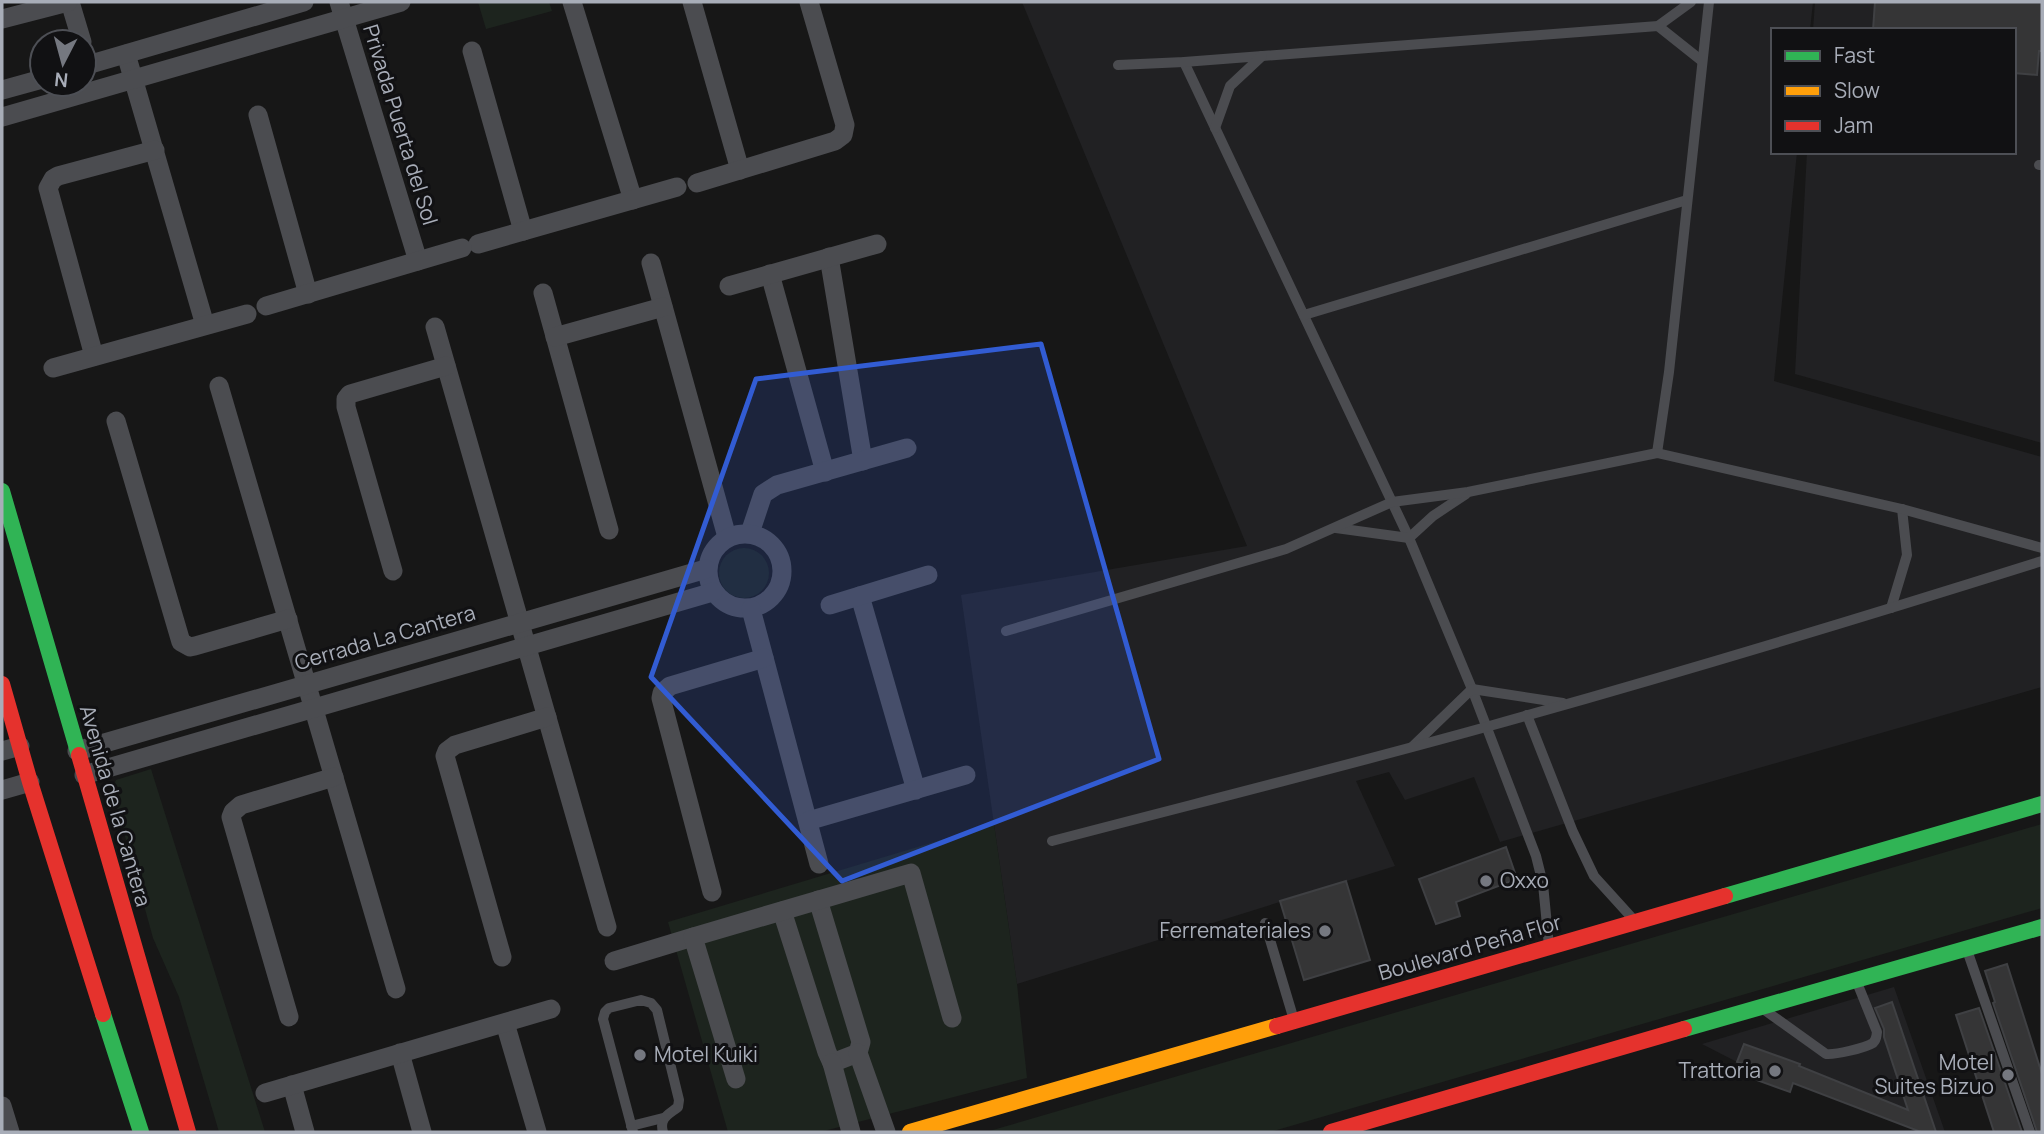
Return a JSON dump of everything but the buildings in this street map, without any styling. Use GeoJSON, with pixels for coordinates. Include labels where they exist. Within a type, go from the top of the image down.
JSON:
{"type":"FeatureCollection","features":[{"type":"Feature","properties":{"kind":"main road","name":"Avenida de la Cantera"},"geometry":{"type":"LineString","coordinates":[[2,491],[188,1132]]}},
{"type":"Feature","properties":{"kind":"main road"},"geometry":{"type":"LineString","coordinates":[[2,684],[11,749],[30,782],[141,1132]]}},
{"type":"Feature","properties":{"kind":"main road","name":"Boulevard Peña Flor"},"geometry":{"type":"LineString","coordinates":[[910,1132],[2042,804]]}},
{"type":"Feature","properties":{"kind":"main road"},"geometry":{"type":"LineString","coordinates":[[1331,1132],[2042,927]]}},
{"type":"Feature","properties":{"kind":"street"},"geometry":{"type":"LineString","coordinates":[[2,19],[69,2],[77,28]]}},
{"type":"Feature","properties":{"kind":"street"},"geometry":{"type":"LineString","coordinates":[[98,58],[127,54],[304,2]]}},
{"type":"Feature","properties":{"kind":"street"},"geometry":{"type":"LineString","coordinates":[[2,117],[135,79],[341,10],[401,2]]}},
{"type":"Feature","properties":{"kind":"street"},"geometry":{"type":"LineString","coordinates":[[572,2],[633,200]]}},
{"type":"Feature","properties":{"kind":"street"},"geometry":{"type":"LineString","coordinates":[[692,2],[740,170]]}},
{"type":"Feature","properties":{"kind":"street"},"geometry":{"type":"LineString","coordinates":[[697,183],[835,141],[843,135],[845,125],[809,2]]}},
{"type":"Feature","properties":{"kind":"street","name":"Privada Puerta del Sol"},"geometry":{"type":"LineString","coordinates":[[341,10],[418,261]]}},
{"type":"Feature","properties":{"kind":"street"},"geometry":{"type":"LineString","coordinates":[[472,51],[523,231]]}},
{"type":"Feature","properties":{"kind":"street"},"geometry":{"type":"LineString","coordinates":[[127,54],[205,325]]}},
{"type":"Feature","properties":{"kind":"street"},"geometry":{"type":"LineString","coordinates":[[2,90],[28,83]]}},
{"type":"Feature","properties":{"kind":"street"},"geometry":{"type":"LineString","coordinates":[[258,115],[308,293]]}},
{"type":"Feature","properties":{"kind":"street"},"geometry":{"type":"LineString","coordinates":[[94,356],[48,188],[58,176],[155,150]]}},
{"type":"Feature","properties":{"kind":"street","name":"Privada Puerta del Sol"},"geometry":{"type":"LineString","coordinates":[[266,306],[677,187]]}},
{"type":"Feature","properties":{"kind":"street"},"geometry":{"type":"LineString","coordinates":[[729,286],[877,244]]}},
{"type":"Feature","properties":{"kind":"street"},"geometry":{"type":"LineString","coordinates":[[830,257],[863,461]]}},
{"type":"Feature","properties":{"kind":"street"},"geometry":{"type":"LineString","coordinates":[[651,263],[727,537]]}},
{"type":"Feature","properties":{"kind":"street"},"geometry":{"type":"LineString","coordinates":[[770,274],[824,472]]}},
{"type":"Feature","properties":{"kind":"street"},"geometry":{"type":"LineString","coordinates":[[543,293],[609,530]]}},
{"type":"Feature","properties":{"kind":"street"},"geometry":{"type":"LineString","coordinates":[[555,337],[663,307]]}},
{"type":"Feature","properties":{"kind":"street"},"geometry":{"type":"LineString","coordinates":[[53,368],[247,314]]}},
{"type":"Feature","properties":{"kind":"street"},"geometry":{"type":"LineString","coordinates":[[435,327],[607,927]]}},
{"type":"Feature","properties":{"kind":"street"},"geometry":{"type":"LineString","coordinates":[[393,571],[346,407],[346,399],[350,394],[446,366]]}},
{"type":"Feature","properties":{"kind":"street"},"geometry":{"type":"LineString","coordinates":[[219,386],[396,989]]}},
{"type":"Feature","properties":{"kind":"street"},"geometry":{"type":"LineString","coordinates":[[116,421],[181,642],[190,647],[195,646],[288,619]]}},
{"type":"Feature","properties":{"kind":"street"},"geometry":{"type":"LineString","coordinates":[[750,533],[763,494],[777,485],[906,448]]}},
{"type":"Feature","properties":{"kind":"street"},"geometry":{"type":"LineString","coordinates":[[750,533],[766,540],[778,554],[783,570],[779,588],[767,601],[751,608],[730,606],[713,593],[706,569],[712,550],[727,537],[750,533]]}},
{"type":"Feature","properties":{"kind":"street","name":"Cerrada La Cantera"},"geometry":{"type":"LineString","coordinates":[[77,751],[706,569]]}},
{"type":"Feature","properties":{"kind":"street"},"geometry":{"type":"LineString","coordinates":[[830,605],[928,575]]}},
{"type":"Feature","properties":{"kind":"street"},"geometry":{"type":"LineString","coordinates":[[84,775],[713,593]]}},
{"type":"Feature","properties":{"kind":"street"},"geometry":{"type":"LineString","coordinates":[[860,596],[916,790]]}},
{"type":"Feature","properties":{"kind":"street"},"geometry":{"type":"LineString","coordinates":[[751,608],[819,864]]}},
{"type":"Feature","properties":{"kind":"street"},"geometry":{"type":"LineString","coordinates":[[712,892],[661,698],[670,686],[764,658]]}},
{"type":"Feature","properties":{"kind":"street"},"geometry":{"type":"LineString","coordinates":[[502,957],[445,756],[455,745],[547,718]]}},
{"type":"Feature","properties":{"kind":"street"},"geometry":{"type":"LineString","coordinates":[[808,821],[966,775]]}},
{"type":"Feature","properties":{"kind":"street"},"geometry":{"type":"LineString","coordinates":[[289,1017],[231,817],[241,805],[334,777]]}},
{"type":"Feature","properties":{"kind":"street"},"geometry":{"type":"LineString","coordinates":[[2,790],[30,782]]}},
{"type":"Feature","properties":{"kind":"street"},"geometry":{"type":"LineString","coordinates":[[614,961],[911,873],[952,1018]]}},
{"type":"Feature","properties":{"kind":"street"},"geometry":{"type":"LineString","coordinates":[[818,900],[861,1042],[858,1053],[886,1132]]}},
{"type":"Feature","properties":{"kind":"street"},"geometry":{"type":"LineString","coordinates":[[782,911],[832,1063],[851,1132]]}},
{"type":"Feature","properties":{"kind":"street"},"geometry":{"type":"LineString","coordinates":[[693,937],[736,1079]]}},
{"type":"Feature","properties":{"kind":"street"},"geometry":{"type":"LineString","coordinates":[[265,1093],[551,1009]]}},
{"type":"Feature","properties":{"kind":"street"},"geometry":{"type":"LineString","coordinates":[[505,1023],[537,1132]]}},
{"type":"Feature","properties":{"kind":"street"},"geometry":{"type":"LineString","coordinates":[[832,1063],[858,1053]]}},
{"type":"Feature","properties":{"kind":"street"},"geometry":{"type":"LineString","coordinates":[[400,1054],[422,1132]]}},
{"type":"Feature","properties":{"kind":"street"},"geometry":{"type":"LineString","coordinates":[[292,1085],[305,1132]]}},
{"type":"Feature","properties":{"kind":"street"},"geometry":{"type":"LineString","coordinates":[[2,1106],[10,1132]]}},
{"type":"Feature","properties":{"kind":"lane"},"geometry":{"type":"LineString","coordinates":[[1118,65],[1658,26],[1691,2]]}},
{"type":"Feature","properties":{"kind":"lane"},"geometry":{"type":"LineString","coordinates":[[1657,453],[1669,372],[1709,2]]}},
{"type":"Feature","properties":{"kind":"lane"},"geometry":{"type":"LineString","coordinates":[[1658,26],[1702,61]]}},
{"type":"Feature","properties":{"kind":"lane"},"geometry":{"type":"LineString","coordinates":[[1215,128],[1230,86],[1263,56]]}},
{"type":"Feature","properties":{"kind":"lane"},"geometry":{"type":"LineString","coordinates":[[1184,62],[1409,538],[1472,689],[1536,856],[1543,884],[1549,947]]}},
{"type":"Feature","properties":{"kind":"lane"},"geometry":{"type":"LineString","coordinates":[[1304,315],[1687,200]]}},
{"type":"Feature","properties":{"kind":"lane"},"geometry":{"type":"LineString","coordinates":[[1006,631],[1286,549],[1392,502],[1468,492],[1657,453],[1902,509],[2042,548]]}},
{"type":"Feature","properties":{"kind":"lane"},"geometry":{"type":"LineString","coordinates":[[1409,538],[1433,516],[1468,492]]}},
{"type":"Feature","properties":{"kind":"lane"},"geometry":{"type":"LineString","coordinates":[[1892,608],[1907,555],[1902,509]]}},
{"type":"Feature","properties":{"kind":"lane"},"geometry":{"type":"LineString","coordinates":[[1335,527],[1409,538]]}},
{"type":"Feature","properties":{"kind":"lane"},"geometry":{"type":"LineString","coordinates":[[1052,841],[1568,704],[2042,561]]}},
{"type":"Feature","properties":{"kind":"lane"},"geometry":{"type":"LineString","coordinates":[[1472,689],[1568,704]]}},
{"type":"Feature","properties":{"kind":"lane"},"geometry":{"type":"LineString","coordinates":[[1413,747],[1472,689]]}},
{"type":"Feature","properties":{"kind":"lane"},"geometry":{"type":"LineString","coordinates":[[1527,715],[1573,832],[1594,876],[1636,922]]}},
{"type":"Feature","properties":{"kind":"lane"},"geometry":{"type":"LineString","coordinates":[[1265,923],[1294,1021]]}},
{"type":"Feature","properties":{"kind":"lane"},"geometry":{"type":"LineString","coordinates":[[1967,949],[2030,1132]]}},
{"type":"Feature","properties":{"kind":"lane"},"geometry":{"type":"LineString","coordinates":[[1761,1007],[1826,1054],[1833,1055],[1871,1044],[1877,1032],[1856,979]]}},
{"type":"Feature","properties":{"kind":"lane"},"geometry":{"type":"LineString","coordinates":[[640,1000],[651,1003],[657,1010],[679,1100],[678,1107],[663,1118],[632,1129],[603,1019],[609,1008],[640,1000]]}},
{"type":"Feature","properties":{"kind":"lane"},"geometry":{"type":"LineString","coordinates":[[663,1118],[663,1132]]}},
{"type":"Feature","properties":{"kind":"highlighted area"},"geometry":{"type":"Polygon","coordinates":[[[1041,344],[1159,759],[842,881],[651,677],[756,379],[1041,344]]]}},
{"type":"Feature","properties":{"kind":"shaded area"},"geometry":{"type":"Polygon","coordinates":[[[478,2],[549,2],[552,11],[486,29],[478,2]]]}},
{"type":"Feature","properties":{"kind":"shaded area"},"geometry":{"type":"Polygon","coordinates":[[[1022,2],[1813,2],[1810,28],[1771,28],[1771,154],[1797,154],[1774,381],[2042,457],[2042,687],[1500,842],[1474,777],[1405,800],[1389,772],[1356,781],[1395,866],[1017,984],[961,595],[1247,546],[1022,2]]]}},
{"type":"Feature","properties":{"kind":"shaded area"},"geometry":{"type":"Polygon","coordinates":[[[1815,2],[2042,2],[2042,443],[1795,374],[1807,154],[2016,154],[2016,28],[1813,28],[1815,2]]]}},
{"type":"Feature","properties":{"kind":"shaded area"},"geometry":{"type":"Polygon","coordinates":[[[744,548],[761,556],[769,573],[761,590],[744,598],[727,590],[719,573],[727,556],[744,548]]]}},
{"type":"Feature","properties":{"kind":"shaded area"},"geometry":{"type":"Polygon","coordinates":[[[151,769],[265,1132],[219,1132],[179,997],[153,938],[112,789],[116,780],[151,769]]]}},
{"type":"Feature","properties":{"kind":"shaded area"},"geometry":{"type":"Polygon","coordinates":[[[994,824],[1017,984],[1027,1078],[820,1132],[728,1132],[668,922],[994,824]]]}},
{"type":"Feature","properties":{"kind":"shaded area"},"geometry":{"type":"Polygon","coordinates":[[[2042,824],[2042,908],[1270,1132],[986,1132],[2042,824]]]}},
{"type":"Feature","properties":{"kind":"shaded area"},"geometry":{"type":"Polygon","coordinates":[[[1894,987],[1945,1132],[1921,1132],[1737,1062],[1702,1044],[1894,987]]]}},
{"type":"Feature","properties":{"kind":"traffic: fast"},"geometry":{"type":"LineString","coordinates":[[2,491],[79,755]]}},
{"type":"Feature","properties":{"kind":"traffic: fast"},"geometry":{"type":"LineString","coordinates":[[1725,896],[2042,804]]}},
{"type":"Feature","properties":{"kind":"traffic: fast"},"geometry":{"type":"LineString","coordinates":[[1684,1029],[2042,927]]}},
{"type":"Feature","properties":{"kind":"traffic: fast"},"geometry":{"type":"LineString","coordinates":[[103,1014],[141,1132]]}},
{"type":"Feature","properties":{"kind":"traffic: slow"},"geometry":{"type":"LineString","coordinates":[[910,1132],[1277,1026]]}},
{"type":"Feature","properties":{"kind":"traffic: jam"},"geometry":{"type":"LineString","coordinates":[[2,684],[103,1014]]}},
{"type":"Feature","properties":{"kind":"traffic: jam"},"geometry":{"type":"LineString","coordinates":[[79,755],[188,1132]]}},
{"type":"Feature","properties":{"kind":"traffic: jam"},"geometry":{"type":"LineString","coordinates":[[1277,1026],[1725,896]]}},
{"type":"Feature","properties":{"kind":"traffic: jam"},"geometry":{"type":"LineString","coordinates":[[1331,1132],[1684,1029]]}},
{"type":"Feature","properties":{"kind":"place","name":"Oxxo"},"geometry":{"type":"Point","coordinates":[1486,881]}},
{"type":"Feature","properties":{"kind":"place","name":"Ferremateriales"},"geometry":{"type":"Point","coordinates":[1325,931]}},
{"type":"Feature","properties":{"kind":"place","name":"Motel Kuiki"},"geometry":{"type":"Point","coordinates":[640,1055]}},
{"type":"Feature","properties":{"kind":"place","name":"Trattoria"},"geometry":{"type":"Point","coordinates":[1775,1071]}},
{"type":"Feature","properties":{"kind":"place","name":"Motel Suites Bizuo"},"geometry":{"type":"Point","coordinates":[2008,1075]}}]}
